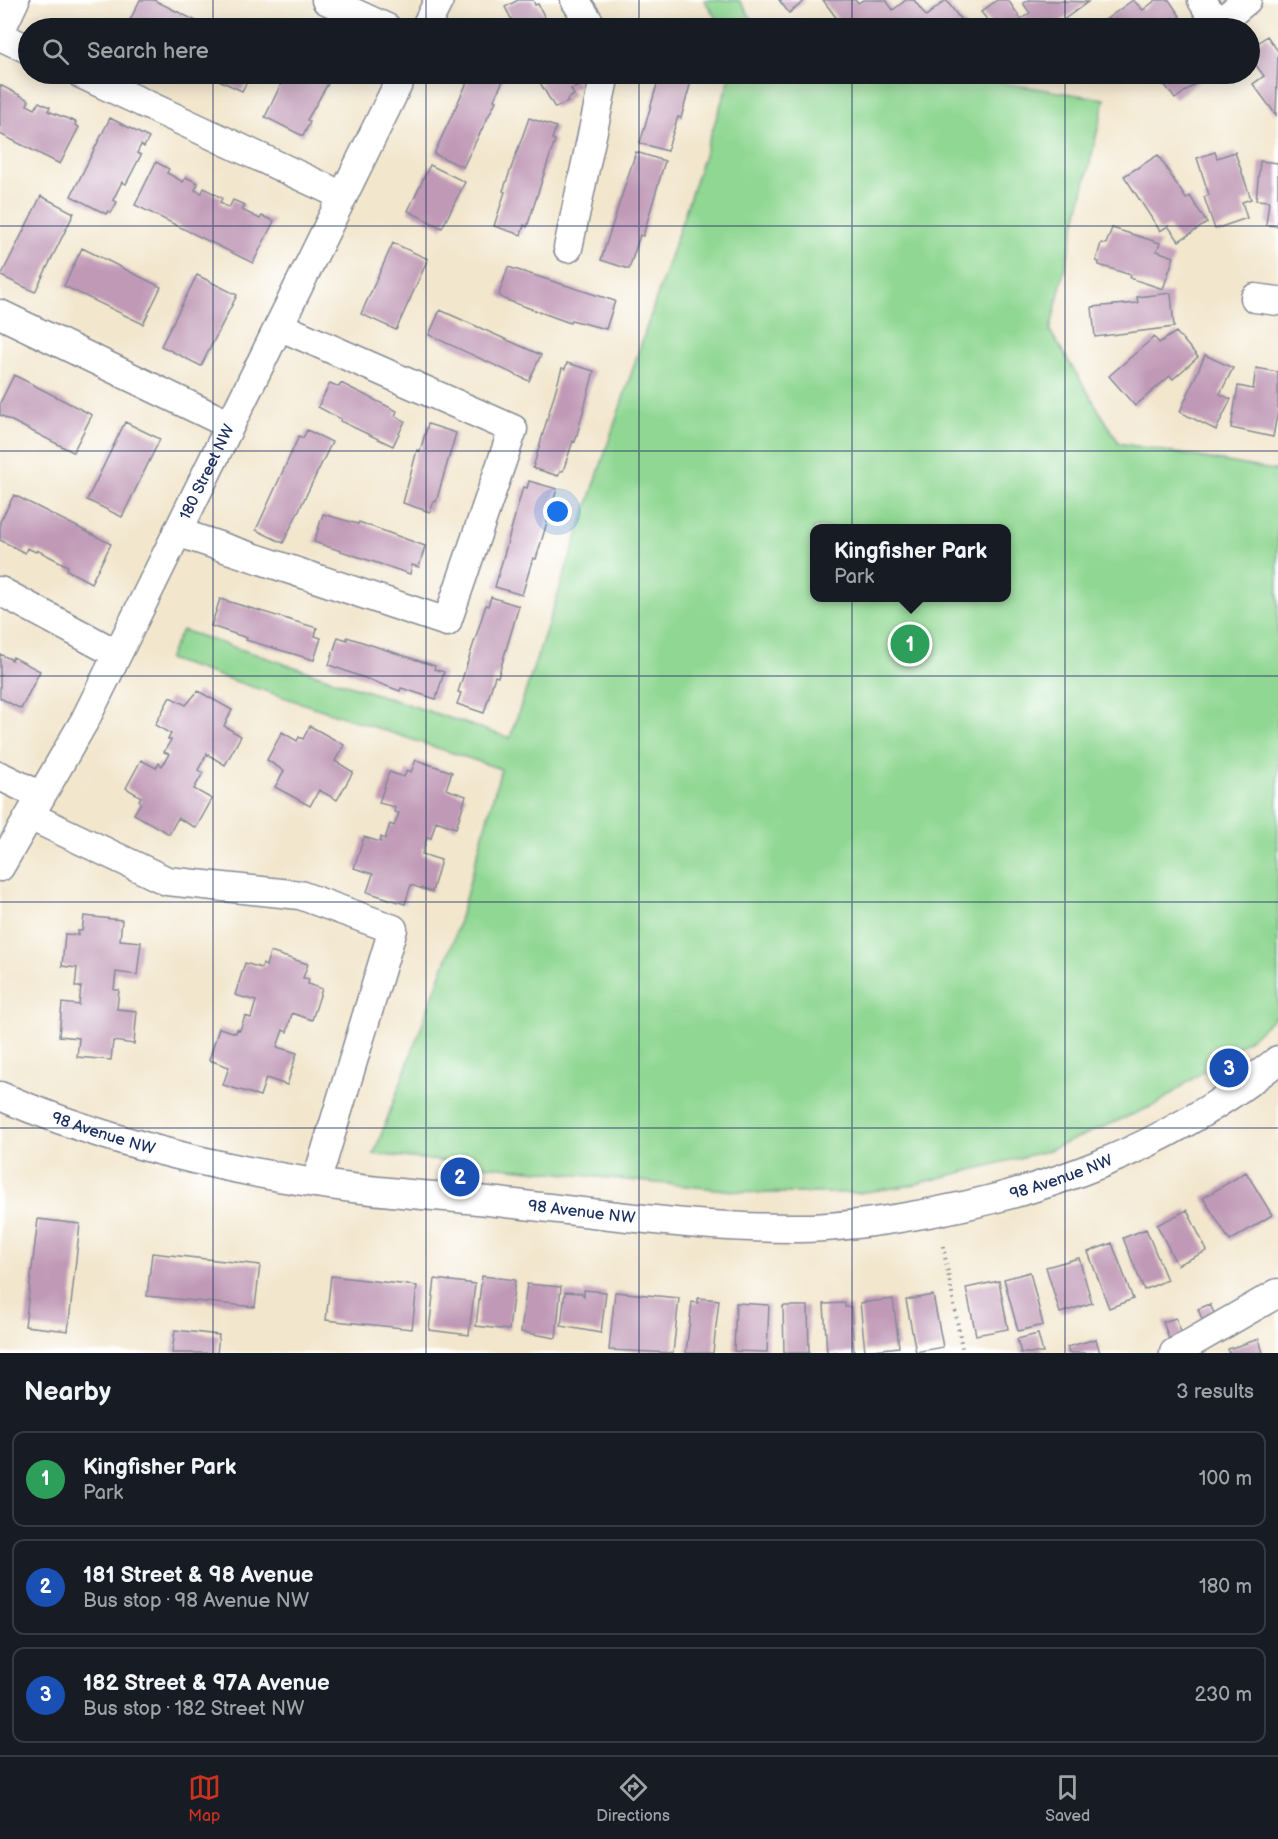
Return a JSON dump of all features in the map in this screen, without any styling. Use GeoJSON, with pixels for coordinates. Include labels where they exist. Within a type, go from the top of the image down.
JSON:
{"type":"FeatureCollection","features":[{"type":"Feature","properties":{"kind":"street"},"geometry":{"type":"LineString","coordinates":[[15,0],[0,34],[18,44]]}},
{"type":"Feature","properties":{"kind":"street"},"geometry":{"type":"LineString","coordinates":[[326,0],[365,18]]}},
{"type":"Feature","properties":{"kind":"street"},"geometry":{"type":"LineString","coordinates":[[430,18],[439,0]]}},
{"type":"Feature","properties":{"kind":"street"},"geometry":{"type":"LineString","coordinates":[[575,0],[587,18]]}},
{"type":"Feature","properties":{"kind":"street"},"geometry":{"type":"LineString","coordinates":[[1202,0],[1213,18]]}},
{"type":"Feature","properties":{"kind":"street"},"geometry":{"type":"LineString","coordinates":[[1227,18],[1247,0]]}},
{"type":"Feature","properties":{"kind":"street"},"geometry":{"type":"LineString","coordinates":[[102,84],[343,196]]}},
{"type":"Feature","properties":{"kind":"street","name":"180 Street NW"},"geometry":{"type":"LineString","coordinates":[[0,867],[85,720],[398,84]]}},
{"type":"Feature","properties":{"kind":"street"},"geometry":{"type":"LineString","coordinates":[[568,248],[603,84]]}},
{"type":"Feature","properties":{"kind":"street"},"geometry":{"type":"LineString","coordinates":[[0,314],[230,425]]}},
{"type":"Feature","properties":{"kind":"street"},"geometry":{"type":"LineString","coordinates":[[177,532],[447,622],[513,429],[279,326]]}},
{"type":"Feature","properties":{"kind":"street"},"geometry":{"type":"LineString","coordinates":[[0,591],[117,654]]}},
{"type":"Feature","properties":{"kind":"street"},"geometry":{"type":"LineString","coordinates":[[0,776],[35,806],[167,881],[300,895],[393,929],[316,1183]]}},
{"type":"Feature","properties":{"kind":"street","name":"98 Avenue NW"},"geometry":{"type":"LineString","coordinates":[[0,1096],[145,1148],[232,1168],[316,1183],[728,1226],[802,1228],[862,1224],[954,1210],[1061,1181],[1162,1137],[1242,1089],[1278,1060]]}},
{"type":"Feature","properties":{"kind":"street"},"geometry":{"type":"LineString","coordinates":[[1174,1353],[1278,1293]]}},
{"type":"Feature","properties":{"kind":"path"},"geometry":{"type":"LineString","coordinates":[[943,1246],[963,1353]]}},
{"type":"Feature","properties":{"kind":"green space"},"geometry":{"type":"Polygon","coordinates":[[[704,0],[739,0],[751,18],[716,18],[704,0]]]}},
{"type":"Feature","properties":{"kind":"green space"},"geometry":{"type":"Polygon","coordinates":[[[728,84],[1009,84],[1105,99],[1050,331],[1119,443],[1278,471],[1278,1014],[1256,1034],[1157,1104],[1047,1151],[908,1186],[858,1193],[755,1193],[374,1154],[454,939],[501,769],[168,659],[182,630],[510,738],[728,84]]]}},
{"type":"Feature","properties":{"kind":"building"},"geometry":{"type":"Polygon","coordinates":[[[140,0],[154,0],[190,18],[131,18],[140,0]]]}},
{"type":"Feature","properties":{"kind":"building"},"geometry":{"type":"Polygon","coordinates":[[[518,0],[533,0],[535,5],[538,4],[545,18],[511,18],[505,7],[518,0]]]}},
{"type":"Feature","properties":{"kind":"building"},"geometry":{"type":"Polygon","coordinates":[[[779,0],[806,0],[789,13],[779,0]]]}},
{"type":"Feature","properties":{"kind":"building"},"geometry":{"type":"Polygon","coordinates":[[[823,0],[855,0],[858,3],[863,0],[886,0],[893,10],[906,0],[914,0],[926,16],[946,0],[960,18],[836,18],[823,0]]]}},
{"type":"Feature","properties":{"kind":"building"},"geometry":{"type":"Polygon","coordinates":[[[997,0],[1008,0],[1020,18],[986,18],[981,12],[997,0]]]}},
{"type":"Feature","properties":{"kind":"building"},"geometry":{"type":"Polygon","coordinates":[[[1028,0],[1088,2],[1066,18],[1022,18],[1030,13],[1023,3],[1028,0]]]}},
{"type":"Feature","properties":{"kind":"building"},"geometry":{"type":"Polygon","coordinates":[[[1133,0],[1143,10],[1156,0],[1169,0],[1180,16],[1177,18],[1108,18],[1133,0]]]}},
{"type":"Feature","properties":{"kind":"building"},"geometry":{"type":"Polygon","coordinates":[[[1267,36],[1278,51],[1276,115],[1253,84],[1260,84],[1260,79],[1264,76],[1260,71],[1260,41],[1267,36]]]}},
{"type":"Feature","properties":{"kind":"building"},"geometry":{"type":"Polygon","coordinates":[[[227,84],[246,84],[242,91],[227,84]]]}},
{"type":"Feature","properties":{"kind":"building"},"geometry":{"type":"Polygon","coordinates":[[[281,84],[328,84],[307,120],[310,122],[303,136],[265,117],[281,84]]]}},
{"type":"Feature","properties":{"kind":"building"},"geometry":{"type":"Polygon","coordinates":[[[466,84],[501,84],[494,100],[496,101],[463,167],[434,154],[466,84]]]}},
{"type":"Feature","properties":{"kind":"building"},"geometry":{"type":"Polygon","coordinates":[[[541,84],[578,84],[579,86],[571,89],[574,95],[567,99],[568,102],[555,108],[541,84]]]}},
{"type":"Feature","properties":{"kind":"building"},"geometry":{"type":"Polygon","coordinates":[[[657,84],[690,84],[681,118],[678,117],[667,151],[640,143],[657,84]]]}},
{"type":"Feature","properties":{"kind":"building"},"geometry":{"type":"Polygon","coordinates":[[[1164,84],[1195,84],[1175,99],[1164,84]]]}},
{"type":"Feature","properties":{"kind":"building"},"geometry":{"type":"Polygon","coordinates":[[[0,85],[29,100],[27,105],[35,109],[39,102],[50,107],[48,111],[76,122],[75,125],[79,127],[60,164],[0,134],[0,85]]]}},
{"type":"Feature","properties":{"kind":"building"},"geometry":{"type":"Polygon","coordinates":[[[110,118],[149,138],[144,147],[141,145],[137,153],[141,155],[126,184],[122,182],[113,200],[117,202],[111,213],[108,211],[106,214],[71,196],[110,118]]]}},
{"type":"Feature","properties":{"kind":"building"},"geometry":{"type":"Polygon","coordinates":[[[529,118],[556,127],[552,139],[555,140],[527,227],[524,225],[521,235],[494,226],[505,192],[503,191],[529,118]]]}},
{"type":"Feature","properties":{"kind":"building"},"geometry":{"type":"Polygon","coordinates":[[[636,152],[665,161],[643,236],[640,235],[629,269],[601,260],[636,152]]]}},
{"type":"Feature","properties":{"kind":"building"},"geometry":{"type":"Polygon","coordinates":[[[1215,152],[1217,158],[1235,152],[1251,199],[1242,202],[1247,218],[1215,229],[1204,197],[1209,195],[1197,158],[1215,152]]]}},
{"type":"Feature","properties":{"kind":"building"},"geometry":{"type":"Polygon","coordinates":[[[1158,155],[1186,199],[1190,196],[1207,223],[1179,241],[1168,226],[1160,231],[1124,176],[1158,155]]]}},
{"type":"Feature","properties":{"kind":"building"},"geometry":{"type":"Polygon","coordinates":[[[1260,161],[1278,163],[1278,226],[1266,225],[1269,201],[1256,200],[1260,161]]]}},
{"type":"Feature","properties":{"kind":"building"},"geometry":{"type":"Polygon","coordinates":[[[156,162],[169,169],[167,173],[183,182],[186,177],[198,183],[195,190],[202,193],[204,188],[222,198],[220,203],[229,208],[233,200],[245,205],[242,210],[260,219],[262,216],[274,221],[253,263],[135,205],[156,162]]]}},
{"type":"Feature","properties":{"kind":"building"},"geometry":{"type":"Polygon","coordinates":[[[430,165],[465,182],[442,228],[408,211],[430,165]]]}},
{"type":"Feature","properties":{"kind":"building"},"geometry":{"type":"Polygon","coordinates":[[[41,196],[74,213],[35,292],[1,276],[41,196]]]}},
{"type":"Feature","properties":{"kind":"building"},"geometry":{"type":"Polygon","coordinates":[[[1112,228],[1160,243],[1157,251],[1174,257],[1163,289],[1130,278],[1131,275],[1099,265],[1096,261],[1101,243],[1106,244],[1112,228]]]}},
{"type":"Feature","properties":{"kind":"building"},"geometry":{"type":"Polygon","coordinates":[[[393,243],[428,259],[396,330],[361,314],[393,243]]]}},
{"type":"Feature","properties":{"kind":"building"},"geometry":{"type":"Polygon","coordinates":[[[82,248],[161,287],[143,324],[64,286],[82,248]]]}},
{"type":"Feature","properties":{"kind":"building"},"geometry":{"type":"Polygon","coordinates":[[[508,267],[615,301],[606,329],[571,320],[570,323],[504,299],[499,295],[508,267]]]}},
{"type":"Feature","properties":{"kind":"building"},"geometry":{"type":"Polygon","coordinates":[[[197,275],[237,295],[201,366],[161,346],[197,275]]]}},
{"type":"Feature","properties":{"kind":"building"},"geometry":{"type":"Polygon","coordinates":[[[1171,293],[1174,327],[1095,337],[1092,307],[1138,303],[1137,297],[1171,293]]]}},
{"type":"Feature","properties":{"kind":"building"},"geometry":{"type":"Polygon","coordinates":[[[440,310],[541,355],[529,381],[429,335],[440,310]]]}},
{"type":"Feature","properties":{"kind":"building"},"geometry":{"type":"Polygon","coordinates":[[[1176,332],[1198,357],[1173,379],[1170,376],[1135,406],[1109,376],[1154,337],[1159,343],[1176,332]]]}},
{"type":"Feature","properties":{"kind":"building"},"geometry":{"type":"Polygon","coordinates":[[[1205,355],[1233,368],[1220,394],[1231,399],[1216,430],[1180,412],[1205,355]]]}},
{"type":"Feature","properties":{"kind":"building"},"geometry":{"type":"Polygon","coordinates":[[[567,363],[594,371],[575,442],[573,441],[563,471],[560,471],[558,476],[533,468],[562,368],[565,369],[567,363]]]}},
{"type":"Feature","properties":{"kind":"building"},"geometry":{"type":"Polygon","coordinates":[[[1256,368],[1278,372],[1278,410],[1273,437],[1231,428],[1238,386],[1253,389],[1256,368]]]}},
{"type":"Feature","properties":{"kind":"building"},"geometry":{"type":"Polygon","coordinates":[[[14,375],[92,415],[73,452],[0,415],[0,403],[14,375]]]}},
{"type":"Feature","properties":{"kind":"building"},"geometry":{"type":"Polygon","coordinates":[[[330,383],[339,387],[341,383],[397,411],[395,416],[405,421],[393,446],[340,421],[341,419],[318,407],[330,383]]]}},
{"type":"Feature","properties":{"kind":"building"},"geometry":{"type":"Polygon","coordinates":[[[125,422],[160,439],[122,517],[87,500],[125,422]]]}},
{"type":"Feature","properties":{"kind":"building"},"geometry":{"type":"Polygon","coordinates":[[[428,424],[456,433],[436,502],[434,501],[430,512],[403,503],[417,450],[420,451],[428,424]]]}},
{"type":"Feature","properties":{"kind":"building"},"geometry":{"type":"Polygon","coordinates":[[[307,430],[332,442],[283,543],[256,530],[299,436],[303,438],[307,430]]]}},
{"type":"Feature","properties":{"kind":"building"},"geometry":{"type":"Polygon","coordinates":[[[529,481],[557,489],[536,559],[533,558],[522,595],[495,587],[523,487],[527,488],[529,481]]]}},
{"type":"Feature","properties":{"kind":"building"},"geometry":{"type":"Polygon","coordinates":[[[14,495],[111,544],[91,583],[67,570],[68,566],[37,550],[36,552],[27,548],[25,553],[0,540],[0,522],[14,495]]]}},
{"type":"Feature","properties":{"kind":"building"},"geometry":{"type":"Polygon","coordinates":[[[323,514],[358,524],[359,522],[425,546],[419,567],[412,565],[410,574],[314,542],[323,514]]]}},
{"type":"Feature","properties":{"kind":"building"},"geometry":{"type":"Polygon","coordinates":[[[491,597],[519,606],[498,677],[495,676],[484,713],[457,704],[461,693],[458,692],[486,605],[488,606],[491,597]]]}},
{"type":"Feature","properties":{"kind":"building"},"geometry":{"type":"Polygon","coordinates":[[[220,599],[317,628],[315,636],[321,638],[314,660],[246,640],[247,638],[211,626],[220,599]]]}},
{"type":"Feature","properties":{"kind":"building"},"geometry":{"type":"Polygon","coordinates":[[[338,637],[347,640],[347,637],[435,666],[434,669],[444,672],[436,699],[401,688],[400,691],[329,665],[338,637]]]}},
{"type":"Feature","properties":{"kind":"building"},"geometry":{"type":"Polygon","coordinates":[[[0,654],[12,660],[13,657],[40,671],[21,709],[0,698],[0,654]]]}},
{"type":"Feature","properties":{"kind":"building"},"geometry":{"type":"Polygon","coordinates":[[[198,691],[232,710],[224,726],[241,736],[225,765],[207,754],[198,770],[203,773],[194,789],[212,799],[196,828],[178,818],[169,834],[134,814],[141,802],[139,800],[141,797],[126,788],[141,760],[156,768],[159,763],[162,766],[169,754],[164,752],[171,740],[168,739],[171,734],[155,725],[170,697],[186,705],[198,691]]]}},
{"type":"Feature","properties":{"kind":"building"},"geometry":{"type":"Polygon","coordinates":[[[310,726],[344,745],[335,761],[353,772],[337,800],[319,790],[310,806],[275,787],[284,771],[267,760],[282,732],[297,741],[299,737],[303,739],[310,726]]]}},
{"type":"Feature","properties":{"kind":"building"},"geometry":{"type":"Polygon","coordinates":[[[416,760],[452,772],[446,789],[466,796],[456,828],[436,821],[431,838],[427,837],[422,854],[441,860],[432,892],[411,885],[405,904],[367,892],[373,874],[354,868],[364,837],[380,842],[381,837],[385,839],[390,824],[394,826],[399,813],[394,812],[395,807],[379,803],[389,772],[404,777],[407,770],[411,772],[416,760]]]}},
{"type":"Feature","properties":{"kind":"building"},"geometry":{"type":"Polygon","coordinates":[[[84,916],[122,920],[120,940],[141,942],[137,975],[116,972],[114,990],[119,990],[117,1009],[137,1011],[134,1044],[113,1041],[111,1060],[77,1057],[79,1038],[59,1036],[62,1003],[79,1005],[81,987],[75,987],[77,968],[62,966],[65,934],[78,935],[78,931],[82,931],[84,916]]]}},
{"type":"Feature","properties":{"kind":"building"},"geometry":{"type":"Polygon","coordinates":[[[270,952],[308,964],[303,978],[309,979],[308,984],[322,989],[312,1020],[292,1013],[287,1032],[283,1030],[277,1047],[297,1053],[287,1085],[266,1078],[260,1096],[223,1085],[229,1067],[209,1060],[219,1028],[236,1033],[237,1029],[240,1030],[245,1016],[251,1018],[256,1001],[235,995],[245,963],[261,968],[263,964],[266,966],[270,952]]]}},
{"type":"Feature","properties":{"kind":"building"},"geometry":{"type":"Polygon","coordinates":[[[1246,1172],[1272,1215],[1230,1241],[1203,1198],[1246,1172]]]}},
{"type":"Feature","properties":{"kind":"building"},"geometry":{"type":"Polygon","coordinates":[[[1187,1210],[1207,1251],[1177,1265],[1157,1225],[1187,1210]]]}},
{"type":"Feature","properties":{"kind":"building"},"geometry":{"type":"Polygon","coordinates":[[[38,1219],[80,1224],[68,1331],[25,1326],[38,1219]]]}},
{"type":"Feature","properties":{"kind":"building"},"geometry":{"type":"Polygon","coordinates":[[[1146,1229],[1167,1280],[1144,1290],[1123,1238],[1146,1229]]]}},
{"type":"Feature","properties":{"kind":"building"},"geometry":{"type":"Polygon","coordinates":[[[1112,1243],[1133,1299],[1109,1308],[1088,1252],[1112,1243]]]}},
{"type":"Feature","properties":{"kind":"building"},"geometry":{"type":"Polygon","coordinates":[[[152,1253],[260,1265],[255,1307],[147,1296],[152,1253]]]}},
{"type":"Feature","properties":{"kind":"building"},"geometry":{"type":"Polygon","coordinates":[[[1079,1258],[1092,1303],[1060,1313],[1046,1267],[1079,1258]]]}},
{"type":"Feature","properties":{"kind":"building"},"geometry":{"type":"Polygon","coordinates":[[[1030,1272],[1043,1325],[1018,1331],[1004,1279],[1030,1272]]]}},
{"type":"Feature","properties":{"kind":"building"},"geometry":{"type":"Polygon","coordinates":[[[331,1276],[417,1286],[412,1329],[326,1320],[331,1276]]]}},
{"type":"Feature","properties":{"kind":"building"},"geometry":{"type":"Polygon","coordinates":[[[482,1276],[515,1280],[509,1330],[476,1326],[482,1276]]]}},
{"type":"Feature","properties":{"kind":"building"},"geometry":{"type":"Polygon","coordinates":[[[435,1279],[475,1284],[469,1335],[429,1330],[435,1279]]]}},
{"type":"Feature","properties":{"kind":"building"},"geometry":{"type":"Polygon","coordinates":[[[999,1281],[1008,1329],[976,1335],[966,1288],[999,1281]]]}},
{"type":"Feature","properties":{"kind":"building"},"geometry":{"type":"Polygon","coordinates":[[[527,1284],[561,1287],[556,1338],[521,1332],[527,1284]]]}},
{"type":"Feature","properties":{"kind":"building"},"geometry":{"type":"Polygon","coordinates":[[[584,1290],[606,1292],[601,1333],[561,1326],[565,1292],[581,1293],[584,1296],[584,1290]]]}},
{"type":"Feature","properties":{"kind":"building"},"geometry":{"type":"Polygon","coordinates":[[[615,1292],[679,1298],[673,1353],[609,1350],[615,1292]]]}},
{"type":"Feature","properties":{"kind":"building"},"geometry":{"type":"Polygon","coordinates":[[[933,1295],[943,1347],[916,1352],[906,1300],[933,1295]]]}},
{"type":"Feature","properties":{"kind":"building"},"geometry":{"type":"Polygon","coordinates":[[[698,1298],[719,1300],[713,1353],[686,1353],[692,1302],[698,1303],[698,1298]]]}},
{"type":"Feature","properties":{"kind":"building"},"geometry":{"type":"Polygon","coordinates":[[[893,1299],[899,1347],[865,1351],[860,1303],[893,1299]]]}},
{"type":"Feature","properties":{"kind":"building"},"geometry":{"type":"Polygon","coordinates":[[[736,1303],[769,1305],[767,1352],[734,1351],[736,1303]]]}},
{"type":"Feature","properties":{"kind":"building"},"geometry":{"type":"Polygon","coordinates":[[[845,1303],[845,1307],[851,1307],[854,1353],[827,1353],[824,1304],[845,1303]]]}},
{"type":"Feature","properties":{"kind":"building"},"geometry":{"type":"Polygon","coordinates":[[[1210,1304],[1218,1322],[1205,1327],[1198,1309],[1210,1304]]]}},
{"type":"Feature","properties":{"kind":"building"},"geometry":{"type":"Polygon","coordinates":[[[783,1306],[808,1306],[809,1353],[784,1353],[783,1306]]]}},
{"type":"Feature","properties":{"kind":"building"},"geometry":{"type":"Polygon","coordinates":[[[1176,1318],[1183,1337],[1170,1342],[1163,1322],[1176,1318]]]}},
{"type":"Feature","properties":{"kind":"building"},"geometry":{"type":"Polygon","coordinates":[[[175,1330],[219,1335],[217,1353],[172,1353],[175,1330]]]}},
{"type":"Feature","properties":{"kind":"building"},"geometry":{"type":"Polygon","coordinates":[[[1038,1334],[1043,1353],[1021,1353],[1017,1339],[1038,1334]]]}},
{"type":"Feature","properties":{"kind":"building"},"geometry":{"type":"Polygon","coordinates":[[[1096,1339],[1100,1353],[1069,1353],[1067,1347],[1096,1339]]]}},
{"type":"Feature","properties":{"kind":"building"},"geometry":{"type":"Polygon","coordinates":[[[1259,1339],[1263,1353],[1229,1353],[1228,1349],[1259,1339]]]}},
{"type":"Feature","properties":{"kind":"place","name":"Kingfisher Park"},"geometry":{"type":"Point","coordinates":[910,644]}},
{"type":"Feature","properties":{"kind":"place","name":"182 Street & 97A Avenue"},"geometry":{"type":"Point","coordinates":[1229,1068]}},
{"type":"Feature","properties":{"kind":"place","name":"181 Street & 98 Avenue"},"geometry":{"type":"Point","coordinates":[460,1177]}}]}
